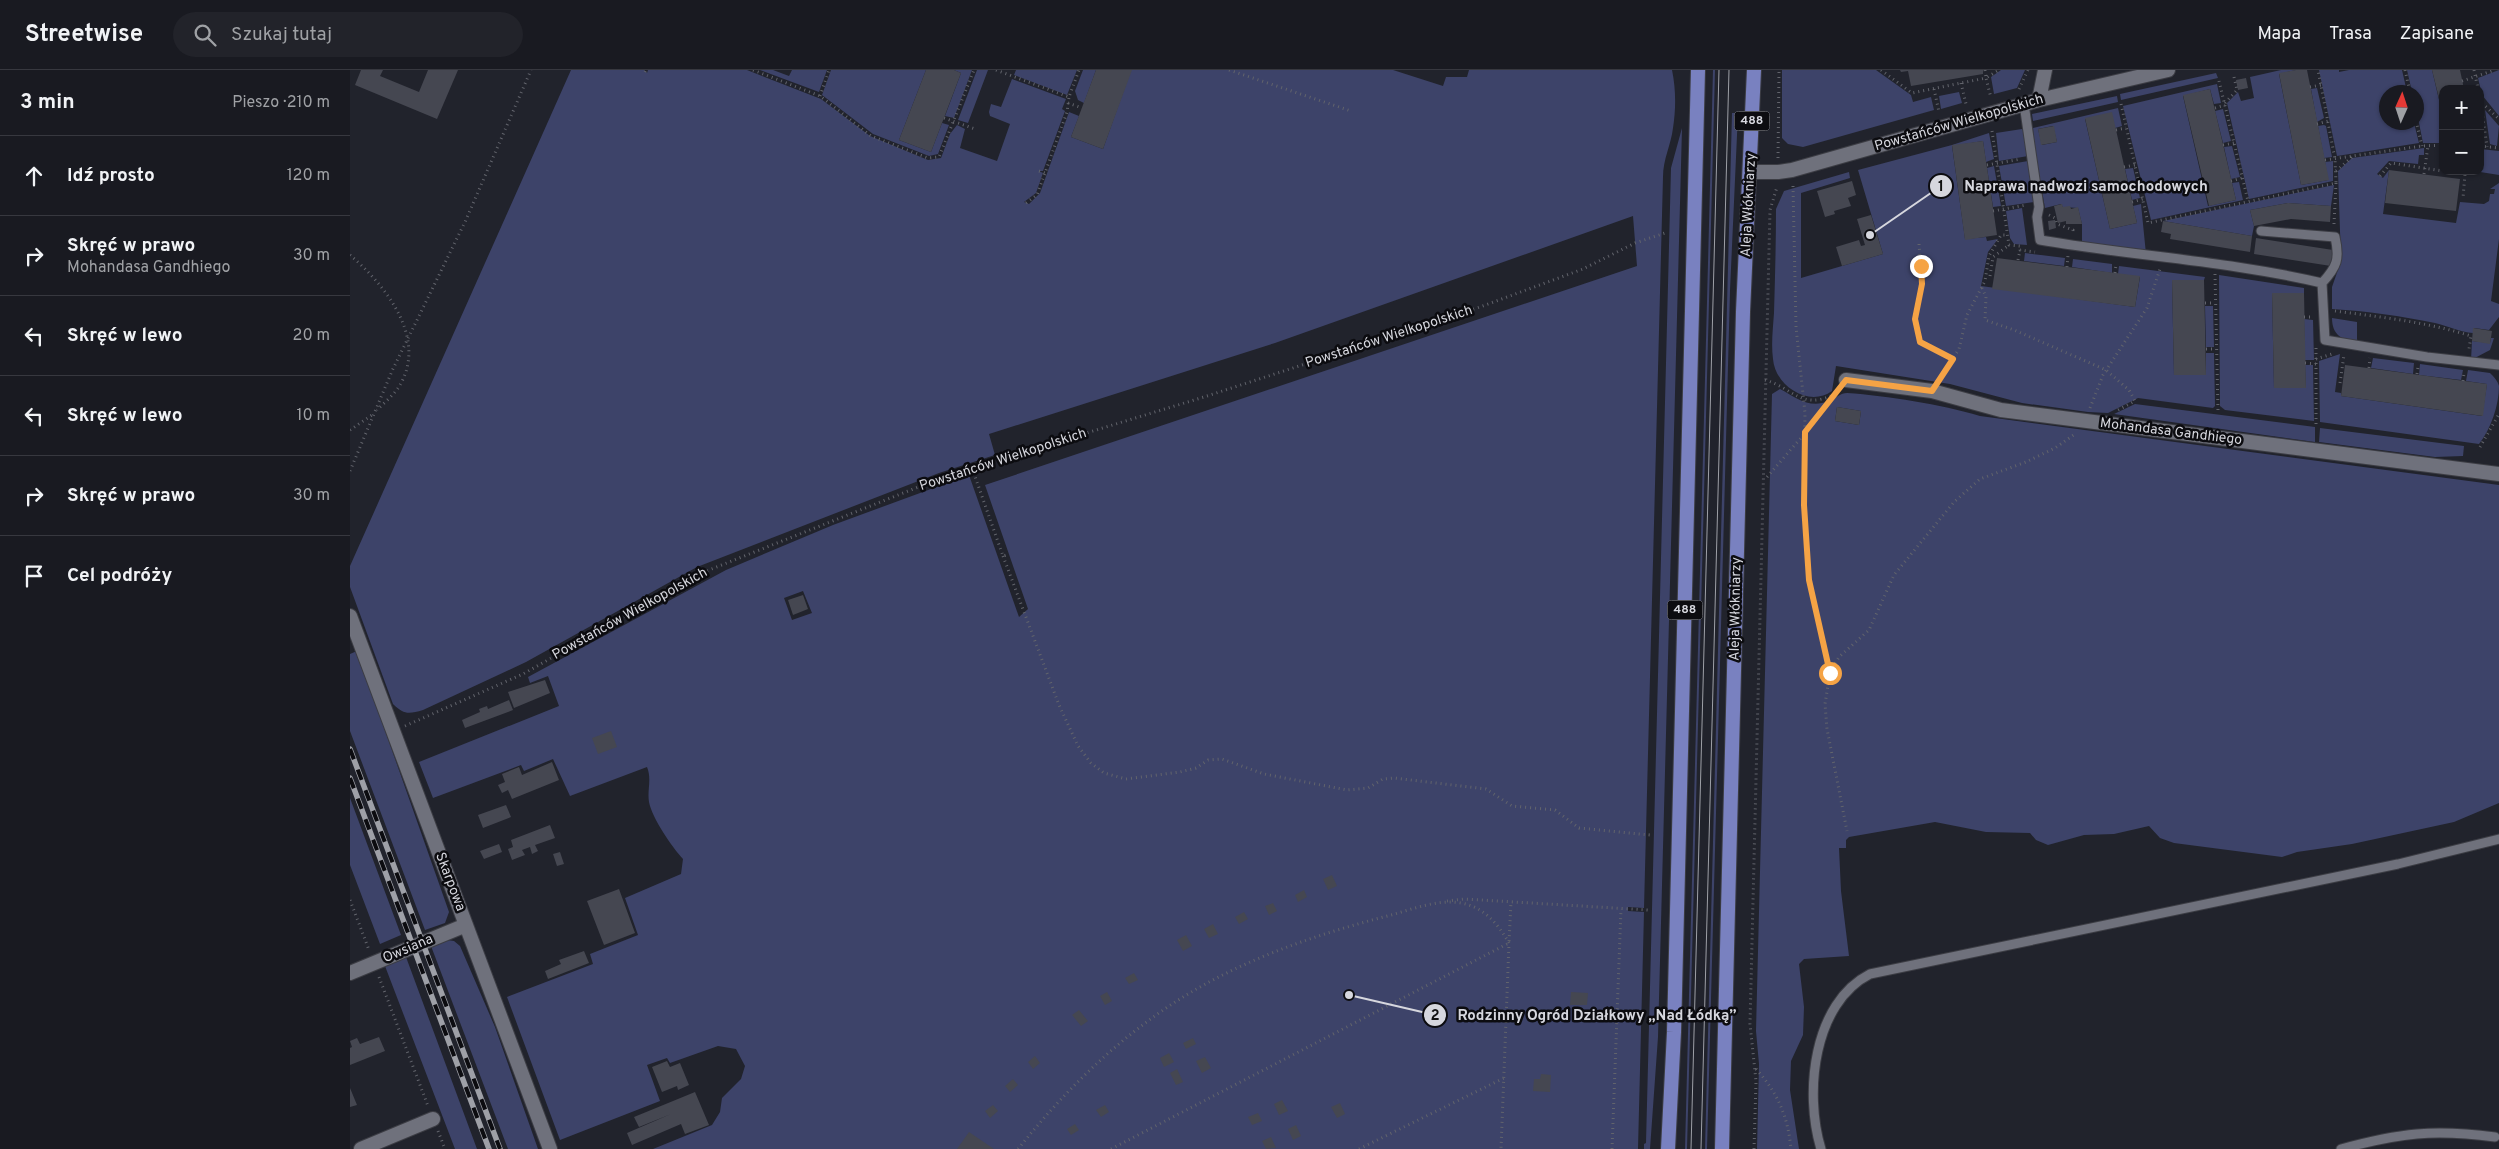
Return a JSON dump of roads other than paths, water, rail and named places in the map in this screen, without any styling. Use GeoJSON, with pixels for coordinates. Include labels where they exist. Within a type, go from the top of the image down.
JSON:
{"type":"FeatureCollection","features":[{"type":"Feature","properties":{"kind":"main road","name":"488"},"geometry":{"type":"LineString","coordinates":[[1668,1149],[1674,1032],[1698,70]]}},
{"type":"Feature","properties":{"kind":"main road","name":"Aleja Włókniarzy"},"geometry":{"type":"LineString","coordinates":[[1722,1149],[1743,312],[1751,172],[1754,70]]}},
{"type":"Feature","properties":{"kind":"street"},"geometry":{"type":"LineString","coordinates":[[2039,100],[2045,70]]}},
{"type":"Feature","properties":{"kind":"street","name":"Powstańców Wielkopolskich"},"geometry":{"type":"LineString","coordinates":[[1751,172],[1778,172],[1817,163],[2039,100],[2168,70]]}},
{"type":"Feature","properties":{"kind":"street","name":"Mohandasa Gandhiego"},"geometry":{"type":"LineString","coordinates":[[1846,380],[1932,391],[2001,410],[2499,474]]}},
{"type":"Feature","properties":{"kind":"street","name":"Skarpowa"},"geometry":{"type":"LineString","coordinates":[[350,616],[550,1149]]}},
{"type":"Feature","properties":{"kind":"street","name":"Owsiana"},"geometry":{"type":"LineString","coordinates":[[350,973],[466,925]]}},
{"type":"Feature","properties":{"kind":"street"},"geometry":{"type":"LineString","coordinates":[[361,1149],[433,1118]]}},
{"type":"Feature","properties":{"kind":"lane"},"geometry":{"type":"LineString","coordinates":[[2024,104],[2032,158],[2040,240],[2118,253],[2198,262],[2322,283]]}},
{"type":"Feature","properties":{"kind":"lane"},"geometry":{"type":"LineString","coordinates":[[2261,231],[2335,237],[2338,249],[2335,269],[2322,283],[2326,340],[2499,365]]}},
{"type":"Feature","properties":{"kind":"lane"},"geometry":{"type":"LineString","coordinates":[[1821,1149],[1813,1107],[1814,1067],[1819,1045],[1843,994],[1854,982],[1870,974],[2398,864],[2499,839]]}},
{"type":"Feature","properties":{"kind":"lane"},"geometry":{"type":"LineString","coordinates":[[2341,1149],[2402,1134],[2430,1132],[2494,1137]]}},
{"type":"Feature","properties":{"kind":"tram line"},"geometry":{"type":"LineString","coordinates":[[1691,1149],[1719,70]]}},
{"type":"Feature","properties":{"kind":"tram line"},"geometry":{"type":"LineString","coordinates":[[1701,1149],[1729,70]]}},
{"type":"Feature","properties":{"kind":"railway"},"geometry":{"type":"LineString","coordinates":[[350,749],[500,1149]]}},
{"type":"Feature","properties":{"kind":"railway"},"geometry":{"type":"LineString","coordinates":[[350,778],[489,1149]]}},
{"type":"Feature","properties":{"kind":"place","name":"Naprawa nadwozi samochodowych"},"geometry":{"type":"Point","coordinates":[1870,235]}},
{"type":"Feature","properties":{"kind":"place","name":"Rodzinny Ogród Działkowy „Nad Łódką”"},"geometry":{"type":"Point","coordinates":[1349,995]}}]}
